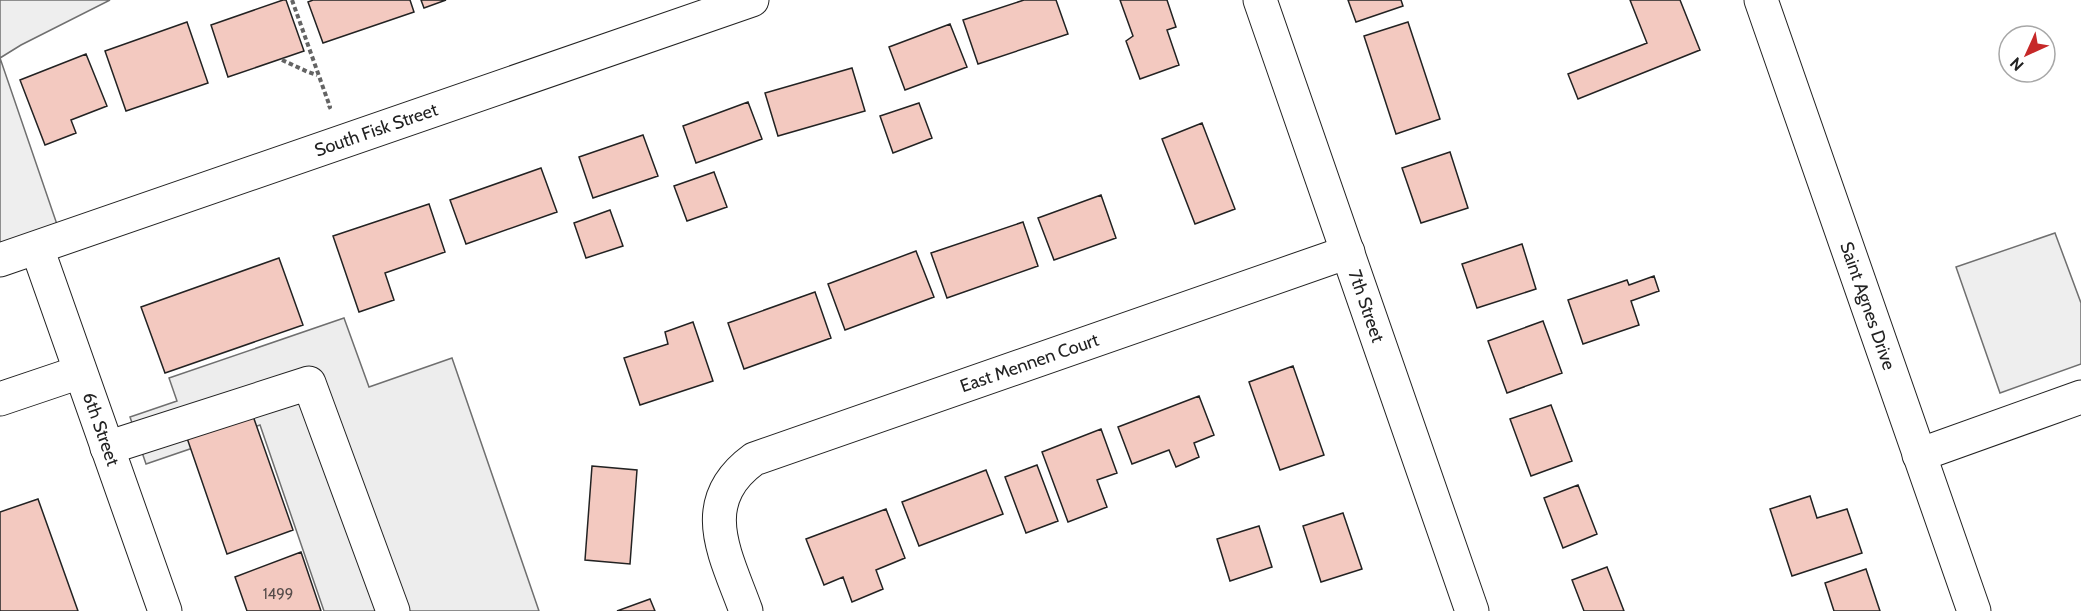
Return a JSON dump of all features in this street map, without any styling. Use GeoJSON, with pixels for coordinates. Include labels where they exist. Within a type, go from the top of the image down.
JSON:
{"type":"FeatureCollection","features":[{"type":"Feature","properties":{"kind":"street","name":"South Fisk Street"},"geometry":{"type":"LineString","coordinates":[[0,260],[752,0]]}},
{"type":"Feature","properties":{"kind":"street","name":"7th Street"},"geometry":{"type":"LineString","coordinates":[[1260,0],[1472,611]]}},
{"type":"Feature","properties":{"kind":"street","name":"Saint Agnes Drive"},"geometry":{"type":"LineString","coordinates":[[1761,0],[1974,611]]}},
{"type":"Feature","properties":{"kind":"street","name":"6th Street"},"geometry":{"type":"LineString","coordinates":[[37,248],[165,611]]}},
{"type":"Feature","properties":{"kind":"street","name":"East Mennen Court"},"geometry":{"type":"LineString","coordinates":[[746,611],[721,540],[718,515],[724,492],[740,470],[754,459],[1347,252]]}},
{"type":"Feature","properties":{"kind":"street"},"geometry":{"type":"LineString","coordinates":[[0,399],[80,372]]}},
{"type":"Feature","properties":{"kind":"street"},"geometry":{"type":"LineString","coordinates":[[107,448],[309,383],[393,611]]}},
{"type":"Feature","properties":{"kind":"street"},"geometry":{"type":"LineString","coordinates":[[1919,454],[2081,397]]}},
{"type":"Feature","properties":{"kind":"path"},"geometry":{"type":"LineString","coordinates":[[292,0],[330,107]]}},
{"type":"Feature","properties":{"kind":"path"},"geometry":{"type":"LineString","coordinates":[[282,60],[318,75]]}},
{"type":"Feature","properties":{"kind":"shaded area"},"geometry":{"type":"Polygon","coordinates":[[[0,0],[110,0],[0,58],[0,0]]]}},
{"type":"Feature","properties":{"kind":"shaded area"},"geometry":{"type":"Polygon","coordinates":[[[0,58],[62,239],[0,260],[0,58]]]}},
{"type":"Feature","properties":{"kind":"shaded area"},"geometry":{"type":"Polygon","coordinates":[[[2055,233],[2081,303],[2081,364],[2000,393],[1956,267],[2055,233]]]}},
{"type":"Feature","properties":{"kind":"shaded area"},"geometry":{"type":"Polygon","coordinates":[[[344,318],[369,387],[452,358],[539,611],[324,611],[260,425],[146,464],[130,417],[177,401],[169,378],[344,318]]]}},
{"type":"Feature","properties":{"kind":"building"},"geometry":{"type":"Polygon","coordinates":[[[286,0],[304,51],[228,77],[211,25],[286,0]]]}},
{"type":"Feature","properties":{"kind":"building"},"geometry":{"type":"Polygon","coordinates":[[[313,0],[410,0],[414,12],[323,43],[308,2],[313,0]]]}},
{"type":"Feature","properties":{"kind":"building"},"geometry":{"type":"Polygon","coordinates":[[[421,0],[446,0],[424,8],[421,0]]]}},
{"type":"Feature","properties":{"kind":"building"},"geometry":{"type":"Polygon","coordinates":[[[1024,0],[1056,0],[1068,34],[978,64],[963,20],[1024,0]]]}},
{"type":"Feature","properties":{"kind":"building"},"geometry":{"type":"Polygon","coordinates":[[[1120,0],[1167,0],[1176,27],[1167,30],[1179,65],[1140,79],[1126,41],[1133,36],[1120,0]]]}},
{"type":"Feature","properties":{"kind":"building"},"geometry":{"type":"Polygon","coordinates":[[[1348,0],[1401,0],[1403,6],[1356,22],[1348,0]]]}},
{"type":"Feature","properties":{"kind":"building"},"geometry":{"type":"Polygon","coordinates":[[[1630,0],[1680,0],[1700,50],[1578,99],[1568,74],[1647,43],[1630,0]]]}},
{"type":"Feature","properties":{"kind":"building"},"geometry":{"type":"Polygon","coordinates":[[[187,22],[208,83],[126,111],[105,51],[187,22]]]}},
{"type":"Feature","properties":{"kind":"building"},"geometry":{"type":"Polygon","coordinates":[[[1408,22],[1440,119],[1396,134],[1364,36],[1408,22]]]}},
{"type":"Feature","properties":{"kind":"building"},"geometry":{"type":"Polygon","coordinates":[[[950,24],[967,67],[905,90],[889,47],[950,24]]]}},
{"type":"Feature","properties":{"kind":"building"},"geometry":{"type":"Polygon","coordinates":[[[86,54],[107,106],[71,120],[76,133],[45,145],[20,80],[86,54]]]}},
{"type":"Feature","properties":{"kind":"building"},"geometry":{"type":"Polygon","coordinates":[[[852,68],[865,111],[778,136],[765,93],[852,68]]]}},
{"type":"Feature","properties":{"kind":"building"},"geometry":{"type":"Polygon","coordinates":[[[748,102],[762,139],[696,163],[683,126],[748,102]]]}},
{"type":"Feature","properties":{"kind":"building"},"geometry":{"type":"Polygon","coordinates":[[[919,103],[932,138],[893,153],[880,116],[919,103]]]}},
{"type":"Feature","properties":{"kind":"building"},"geometry":{"type":"Polygon","coordinates":[[[1202,123],[1235,209],[1195,224],[1162,139],[1202,123]]]}},
{"type":"Feature","properties":{"kind":"building"},"geometry":{"type":"Polygon","coordinates":[[[643,135],[658,176],[593,198],[579,157],[643,135]]]}},
{"type":"Feature","properties":{"kind":"building"},"geometry":{"type":"Polygon","coordinates":[[[1450,152],[1468,208],[1421,223],[1402,168],[1450,152]]]}},
{"type":"Feature","properties":{"kind":"building"},"geometry":{"type":"Polygon","coordinates":[[[541,168],[557,212],[466,244],[450,200],[541,168]]]}},
{"type":"Feature","properties":{"kind":"building"},"geometry":{"type":"Polygon","coordinates":[[[714,172],[727,207],[687,221],[674,186],[714,172]]]}},
{"type":"Feature","properties":{"kind":"building"},"geometry":{"type":"Polygon","coordinates":[[[1101,195],[1116,238],[1054,260],[1038,218],[1101,195]]]}},
{"type":"Feature","properties":{"kind":"building"},"geometry":{"type":"Polygon","coordinates":[[[429,204],[445,252],[385,273],[394,300],[359,312],[333,236],[429,204]]]}},
{"type":"Feature","properties":{"kind":"building"},"geometry":{"type":"Polygon","coordinates":[[[610,210],[623,246],[586,258],[574,223],[610,210]]]}},
{"type":"Feature","properties":{"kind":"building"},"geometry":{"type":"Polygon","coordinates":[[[1023,222],[1038,266],[947,298],[931,253],[1023,222]]]}},
{"type":"Feature","properties":{"kind":"building"},"geometry":{"type":"Polygon","coordinates":[[[1522,244],[1536,289],[1477,308],[1462,264],[1522,244]]]}},
{"type":"Feature","properties":{"kind":"building"},"geometry":{"type":"Polygon","coordinates":[[[916,251],[934,297],[845,330],[828,284],[916,251]]]}},
{"type":"Feature","properties":{"kind":"building"},"geometry":{"type":"Polygon","coordinates":[[[279,258],[303,325],[165,373],[141,307],[279,258]]]}},
{"type":"Feature","properties":{"kind":"building"},"geometry":{"type":"Polygon","coordinates":[[[1654,276],[1659,291],[1631,301],[1639,325],[1583,344],[1568,300],[1627,280],[1629,285],[1654,276]]]}},
{"type":"Feature","properties":{"kind":"building"},"geometry":{"type":"Polygon","coordinates":[[[815,292],[831,338],[744,369],[728,323],[815,292]]]}},
{"type":"Feature","properties":{"kind":"building"},"geometry":{"type":"Polygon","coordinates":[[[1543,321],[1562,373],[1507,393],[1488,341],[1543,321]]]}},
{"type":"Feature","properties":{"kind":"building"},"geometry":{"type":"Polygon","coordinates":[[[693,322],[713,381],[640,405],[624,358],[668,344],[665,332],[693,322]]]}},
{"type":"Feature","properties":{"kind":"building"},"geometry":{"type":"Polygon","coordinates":[[[1293,366],[1324,455],[1280,470],[1249,382],[1293,366]]]}},
{"type":"Feature","properties":{"kind":"building"},"geometry":{"type":"Polygon","coordinates":[[[1199,396],[1214,435],[1194,443],[1199,457],[1176,467],[1169,450],[1132,464],[1118,427],[1199,396]]]}},
{"type":"Feature","properties":{"kind":"building"},"geometry":{"type":"Polygon","coordinates":[[[1551,405],[1572,461],[1531,476],[1510,419],[1551,405]]]}},
{"type":"Feature","properties":{"kind":"building"},"geometry":{"type":"Polygon","coordinates":[[[253,416],[293,530],[227,554],[187,438],[253,416]]]}},
{"type":"Feature","properties":{"kind":"building"},"geometry":{"type":"Polygon","coordinates":[[[1101,429],[1117,473],[1097,480],[1107,507],[1068,522],[1042,452],[1101,429]]]}},
{"type":"Feature","properties":{"kind":"building"},"geometry":{"type":"Polygon","coordinates":[[[1037,465],[1058,521],[1026,533],[1005,477],[1037,465]]]}},
{"type":"Feature","properties":{"kind":"building"},"geometry":{"type":"Polygon","coordinates":[[[592,466],[637,470],[630,564],[585,560],[592,466]]]}},
{"type":"Feature","properties":{"kind":"building"},"geometry":{"type":"Polygon","coordinates":[[[986,470],[1003,514],[919,546],[902,502],[986,470]]]}},
{"type":"Feature","properties":{"kind":"building"},"geometry":{"type":"Polygon","coordinates":[[[1578,485],[1597,534],[1563,548],[1544,498],[1578,485]]]}},
{"type":"Feature","properties":{"kind":"building"},"geometry":{"type":"Polygon","coordinates":[[[1810,496],[1817,518],[1847,509],[1862,553],[1792,576],[1770,509],[1810,496]]]}},
{"type":"Feature","properties":{"kind":"building"},"geometry":{"type":"Polygon","coordinates":[[[38,499],[78,611],[0,611],[0,512],[38,499]]]}},
{"type":"Feature","properties":{"kind":"building"},"geometry":{"type":"Polygon","coordinates":[[[886,509],[905,558],[876,570],[883,589],[852,602],[843,577],[824,585],[806,539],[886,509]]]}},
{"type":"Feature","properties":{"kind":"building"},"geometry":{"type":"Polygon","coordinates":[[[1343,513],[1362,569],[1321,582],[1303,526],[1343,513]]]}},
{"type":"Feature","properties":{"kind":"building"},"geometry":{"type":"Polygon","coordinates":[[[1259,526],[1272,567],[1230,581],[1217,539],[1259,526]]]}},
{"type":"Feature","properties":{"kind":"building"},"geometry":{"type":"Polygon","coordinates":[[[301,552],[321,611],[247,611],[235,577],[301,552]]]}},
{"type":"Feature","properties":{"kind":"building"},"geometry":{"type":"Polygon","coordinates":[[[1607,567],[1624,611],[1584,611],[1572,580],[1607,567]]]}},
{"type":"Feature","properties":{"kind":"building"},"geometry":{"type":"Polygon","coordinates":[[[1866,569],[1880,611],[1834,611],[1825,583],[1866,569]]]}},
{"type":"Feature","properties":{"kind":"building"},"geometry":{"type":"Polygon","coordinates":[[[650,599],[655,611],[617,611],[650,599]]]}}]}
